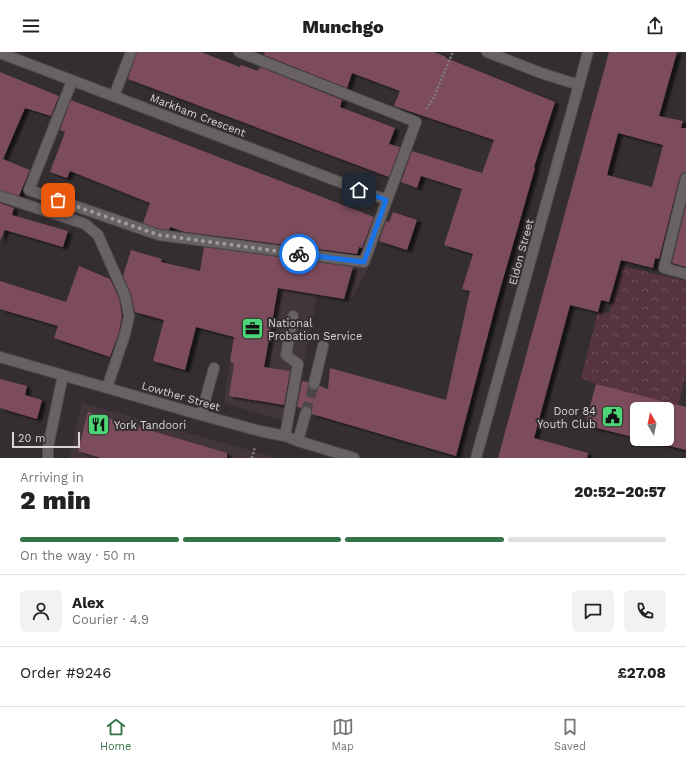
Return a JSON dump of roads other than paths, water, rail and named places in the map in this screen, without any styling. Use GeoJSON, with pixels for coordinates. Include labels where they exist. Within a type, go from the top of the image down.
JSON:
{"type":"FeatureCollection","features":[{"type":"Feature","properties":{"kind":"street"},"geometry":{"type":"LineString","coordinates":[[114,96],[131,52]]}},
{"type":"Feature","properties":{"kind":"street"},"geometry":{"type":"LineString","coordinates":[[72,82],[29,190],[159,235],[364,262],[416,122],[239,52]]}},
{"type":"Feature","properties":{"kind":"street"},"geometry":{"type":"LineString","coordinates":[[488,52],[541,73],[579,85]]}},
{"type":"Feature","properties":{"kind":"street","name":"Eldon Street"},"geometry":{"type":"LineString","coordinates":[[476,458],[588,52]]}},
{"type":"Feature","properties":{"kind":"street","name":"Markham Crescent"},"geometry":{"type":"LineString","coordinates":[[0,53],[72,82],[114,96],[386,200]]}},
{"type":"Feature","properties":{"kind":"street"},"geometry":{"type":"LineString","coordinates":[[686,178],[664,268],[686,274]]}},
{"type":"Feature","properties":{"kind":"street"},"geometry":{"type":"LineString","coordinates":[[0,196],[86,224],[98,235],[125,296],[129,316],[108,388]]}},
{"type":"Feature","properties":{"kind":"street"},"geometry":{"type":"LineString","coordinates":[[285,436],[298,364],[286,355],[293,316]]}},
{"type":"Feature","properties":{"kind":"street"},"geometry":{"type":"LineString","coordinates":[[314,384],[323,346]]}},
{"type":"Feature","properties":{"kind":"street","name":"Lowther Street"},"geometry":{"type":"LineString","coordinates":[[0,358],[201,415],[260,431],[285,436],[354,458]]}},
{"type":"Feature","properties":{"kind":"street"},"geometry":{"type":"LineString","coordinates":[[201,415],[214,368]]}},
{"type":"Feature","properties":{"kind":"street"},"geometry":{"type":"LineString","coordinates":[[48,458],[48,447],[63,375]]}},
{"type":"Feature","properties":{"kind":"street"},"geometry":{"type":"LineString","coordinates":[[298,441],[306,412]]}},
{"type":"Feature","properties":{"kind":"tunnel"},"geometry":{"type":"LineString","coordinates":[[306,412],[314,384]]}},
{"type":"Feature","properties":{"kind":"place","name":"National Probation Service"},"geometry":{"type":"Point","coordinates":[253,329]}},
{"type":"Feature","properties":{"kind":"place","name":"Door 84 Youth Club"},"geometry":{"type":"Point","coordinates":[612,417]}},
{"type":"Feature","properties":{"kind":"place","name":"York Tandoori"},"geometry":{"type":"Point","coordinates":[98,425]}}]}
